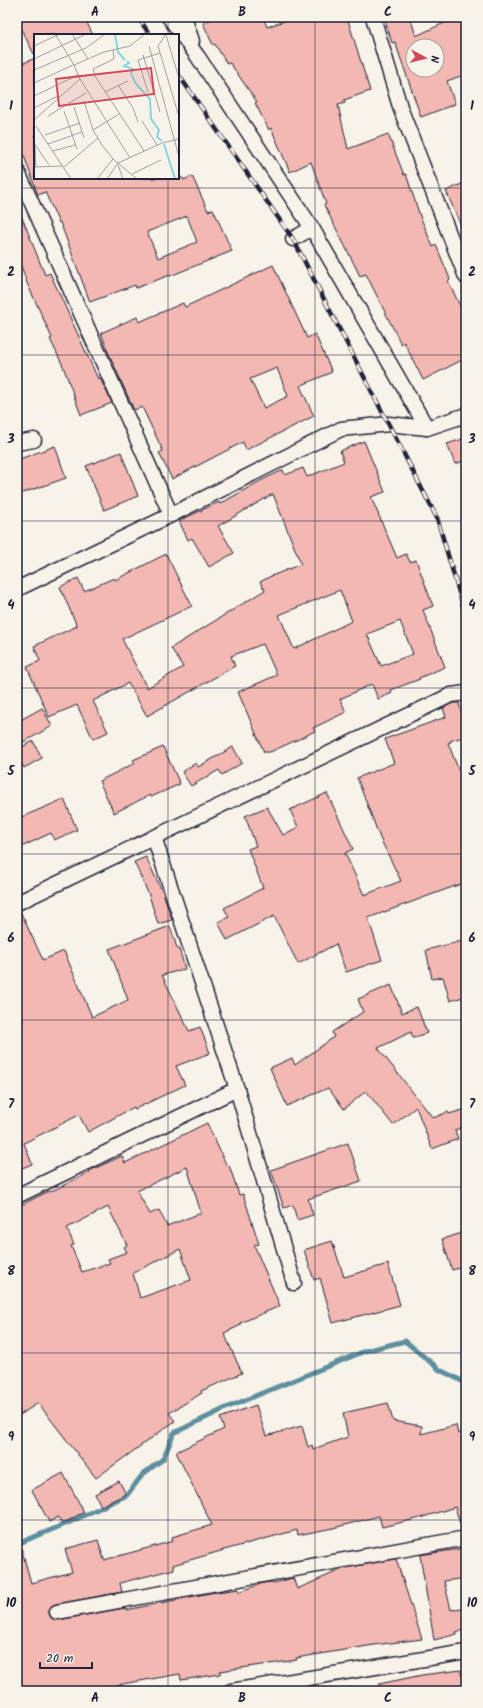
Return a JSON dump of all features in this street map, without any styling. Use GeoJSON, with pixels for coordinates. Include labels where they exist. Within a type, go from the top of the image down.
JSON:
{"type":"FeatureCollection","features":[{"type":"Feature","properties":{"kind":"street"},"geometry":{"type":"LineString","coordinates":[[169,17],[198,57],[312,228],[427,428]]}},
{"type":"Feature","properties":{"kind":"street"},"geometry":{"type":"LineString","coordinates":[[184,17],[198,57]]}},
{"type":"Feature","properties":{"kind":"street"},"geometry":{"type":"LineString","coordinates":[[372,17],[401,110],[466,277]]}},
{"type":"Feature","properties":{"kind":"street"},"geometry":{"type":"LineString","coordinates":[[17,170],[171,514]]}},
{"type":"Feature","properties":{"kind":"street"},"geometry":{"type":"LineString","coordinates":[[293,239],[312,228]]}},
{"type":"Feature","properties":{"kind":"street"},"geometry":{"type":"LineString","coordinates":[[17,589],[341,429],[389,424],[427,428],[466,415]]}},
{"type":"Feature","properties":{"kind":"street"},"geometry":{"type":"LineString","coordinates":[[17,443],[34,440]]}},
{"type":"Feature","properties":{"kind":"street"},"geometry":{"type":"LineString","coordinates":[[17,903],[451,695],[466,693]]}},
{"type":"Feature","properties":{"kind":"street"},"geometry":{"type":"LineString","coordinates":[[154,837],[237,1089],[294,1283]]}},
{"type":"Feature","properties":{"kind":"street"},"geometry":{"type":"LineString","coordinates":[[17,1196],[237,1089]]}},
{"type":"Feature","properties":{"kind":"street"},"geometry":{"type":"LineString","coordinates":[[57,1612],[466,1538]]}},
{"type":"Feature","properties":{"kind":"street"},"geometry":{"type":"LineString","coordinates":[[231,1691],[466,1652]]}},
{"type":"Feature","properties":{"kind":"building"},"geometry":{"type":"Polygon","coordinates":[[[30,17],[84,17],[92,34],[34,34],[34,54],[18,23],[30,17]]]}},
{"type":"Feature","properties":{"kind":"building"},"geometry":{"type":"Polygon","coordinates":[[[216,17],[263,17],[267,27],[296,17],[347,17],[370,91],[344,100],[345,103],[338,105],[348,149],[388,134],[404,175],[406,174],[420,216],[433,247],[436,245],[450,279],[448,281],[466,318],[466,358],[423,380],[404,342],[401,344],[366,274],[360,276],[324,205],[326,204],[311,162],[290,172],[271,128],[269,130],[255,103],[257,102],[230,63],[227,64],[215,44],[213,45],[203,23],[216,17]]]}},
{"type":"Feature","properties":{"kind":"building"},"geometry":{"type":"Polygon","coordinates":[[[384,17],[410,17],[416,36],[444,23],[466,17],[466,74],[447,81],[455,104],[421,117],[407,78],[445,78],[445,38],[405,38],[405,71],[395,42],[392,43],[384,17]]]}},
{"type":"Feature","properties":{"kind":"building"},"geometry":{"type":"Polygon","coordinates":[[[34,58],[34,179],[183,178],[184,180],[192,176],[208,211],[213,209],[232,251],[170,276],[136,288],[135,285],[90,302],[60,222],[59,223],[45,192],[38,195],[22,150],[17,152],[17,66],[34,58]],[[187,216],[147,232],[158,258],[197,242],[187,216]]]}},
{"type":"Feature","properties":{"kind":"building"},"geometry":{"type":"Polygon","coordinates":[[[466,182],[466,237],[446,191],[466,182]]]}},
{"type":"Feature","properties":{"kind":"building"},"geometry":{"type":"Polygon","coordinates":[[[17,205],[45,275],[50,273],[98,379],[100,378],[112,403],[81,415],[63,366],[50,339],[52,338],[27,283],[17,254],[17,205]]]}},
{"type":"Feature","properties":{"kind":"building"},"geometry":{"type":"Polygon","coordinates":[[[273,265],[307,338],[315,334],[332,372],[300,386],[314,416],[246,450],[243,442],[172,479],[159,453],[163,451],[142,407],[134,410],[101,333],[137,317],[139,322],[183,303],[185,307],[273,265]],[[277,368],[250,379],[264,408],[288,396],[277,368]]]}},
{"type":"Feature","properties":{"kind":"building"},"geometry":{"type":"Polygon","coordinates":[[[466,438],[466,460],[455,464],[447,444],[466,438]]]}},
{"type":"Feature","properties":{"kind":"building"},"geometry":{"type":"Polygon","coordinates":[[[364,441],[385,492],[371,497],[397,558],[406,554],[410,562],[416,560],[433,606],[423,610],[445,667],[419,678],[420,679],[391,690],[392,693],[378,699],[372,684],[340,699],[346,712],[313,728],[315,731],[270,752],[264,752],[238,692],[277,675],[263,644],[231,656],[235,666],[147,716],[128,683],[93,701],[108,732],[93,739],[77,705],[49,717],[27,667],[40,661],[34,646],[77,626],[60,587],[78,578],[84,591],[114,578],[115,580],[166,554],[192,606],[122,639],[147,688],[183,667],[171,648],[265,590],[260,582],[301,564],[273,494],[218,526],[234,553],[209,567],[192,538],[188,540],[179,521],[219,502],[220,504],[260,481],[283,470],[285,475],[303,468],[307,477],[344,462],[340,451],[364,441]],[[340,590],[279,615],[294,649],[352,621],[340,590]],[[400,621],[367,634],[381,666],[413,654],[400,621]]]}},
{"type":"Feature","properties":{"kind":"building"},"geometry":{"type":"Polygon","coordinates":[[[55,446],[66,478],[17,495],[17,460],[55,446]]]}},
{"type":"Feature","properties":{"kind":"building"},"geometry":{"type":"Polygon","coordinates":[[[121,452],[138,496],[104,510],[86,466],[121,452]]]}},
{"type":"Feature","properties":{"kind":"building"},"geometry":{"type":"Polygon","coordinates":[[[453,703],[459,703],[466,730],[466,736],[448,743],[466,789],[466,882],[368,918],[382,960],[346,972],[336,944],[298,964],[274,916],[227,940],[218,922],[229,917],[224,908],[263,888],[248,849],[256,846],[245,816],[267,807],[283,835],[298,827],[290,810],[327,793],[353,849],[345,853],[364,895],[401,881],[380,838],[357,778],[394,763],[385,739],[446,717],[443,708],[453,703]]]}},
{"type":"Feature","properties":{"kind":"building"},"geometry":{"type":"Polygon","coordinates":[[[42,708],[52,726],[24,742],[17,729],[17,722],[42,708]]]}},
{"type":"Feature","properties":{"kind":"building"},"geometry":{"type":"Polygon","coordinates":[[[33,741],[42,758],[24,768],[17,750],[33,741]]]}},
{"type":"Feature","properties":{"kind":"building"},"geometry":{"type":"Polygon","coordinates":[[[163,747],[180,784],[151,797],[150,795],[114,813],[99,781],[135,763],[133,760],[163,747]]]}},
{"type":"Feature","properties":{"kind":"building"},"geometry":{"type":"Polygon","coordinates":[[[233,747],[242,763],[222,775],[219,770],[191,786],[182,772],[196,763],[198,767],[233,747]]]}},
{"type":"Feature","properties":{"kind":"building"},"geometry":{"type":"Polygon","coordinates":[[[64,799],[77,830],[54,840],[51,833],[17,849],[17,819],[64,799]]]}},
{"type":"Feature","properties":{"kind":"building"},"geometry":{"type":"Polygon","coordinates":[[[146,857],[162,889],[172,920],[158,924],[149,895],[134,862],[146,857]]]}},
{"type":"Feature","properties":{"kind":"building"},"geometry":{"type":"Polygon","coordinates":[[[17,911],[20,911],[43,960],[64,951],[92,1017],[128,1000],[109,949],[170,926],[177,948],[179,948],[185,969],[162,975],[189,1031],[200,1027],[210,1053],[176,1066],[185,1085],[135,1109],[134,1107],[88,1132],[79,1115],[24,1143],[32,1164],[17,1170],[17,1023],[23,1021],[17,1002],[17,911]]]}},
{"type":"Feature","properties":{"kind":"building"},"geometry":{"type":"Polygon","coordinates":[[[466,940],[466,996],[450,1001],[443,977],[432,979],[426,950],[466,940]]]}},
{"type":"Feature","properties":{"kind":"building"},"geometry":{"type":"Polygon","coordinates":[[[391,985],[402,1013],[417,1007],[427,1033],[413,1038],[411,1032],[378,1048],[433,1118],[448,1112],[449,1114],[466,1109],[466,1126],[455,1130],[458,1139],[432,1149],[416,1107],[393,1125],[366,1091],[344,1109],[328,1088],[287,1106],[270,1068],[292,1058],[295,1065],[334,1037],[332,1032],[363,1012],[358,999],[391,985]]]}},
{"type":"Feature","properties":{"kind":"building"},"geometry":{"type":"Polygon","coordinates":[[[207,1123],[227,1166],[229,1165],[239,1195],[243,1194],[259,1244],[254,1245],[280,1306],[240,1323],[241,1325],[224,1333],[242,1373],[201,1391],[202,1393],[169,1413],[175,1421],[96,1478],[38,1403],[17,1417],[17,1207],[122,1156],[125,1163],[207,1123]],[[187,1167],[137,1191],[150,1214],[159,1210],[167,1226],[201,1213],[187,1167]],[[108,1207],[67,1228],[74,1245],[71,1246],[82,1272],[110,1263],[108,1259],[127,1252],[124,1247],[127,1245],[108,1207]],[[180,1249],[133,1273],[140,1298],[191,1280],[180,1249]]]}},
{"type":"Feature","properties":{"kind":"building"},"geometry":{"type":"Polygon","coordinates":[[[348,1143],[361,1181],[308,1199],[313,1215],[297,1220],[293,1205],[284,1208],[271,1170],[348,1143]]]}},
{"type":"Feature","properties":{"kind":"building"},"geometry":{"type":"Polygon","coordinates":[[[466,1232],[466,1266],[452,1270],[442,1239],[466,1232]]]}},
{"type":"Feature","properties":{"kind":"building"},"geometry":{"type":"Polygon","coordinates":[[[332,1241],[344,1277],[388,1264],[400,1305],[333,1323],[320,1278],[314,1280],[304,1250],[332,1241]]]}},
{"type":"Feature","properties":{"kind":"building"},"geometry":{"type":"Polygon","coordinates":[[[388,1403],[393,1421],[422,1426],[421,1434],[456,1425],[458,1434],[466,1432],[466,1530],[462,1530],[455,1507],[420,1518],[382,1527],[379,1516],[298,1535],[297,1530],[173,1565],[174,1569],[120,1583],[122,1592],[55,1604],[51,1606],[49,1613],[51,1618],[59,1620],[125,1608],[126,1610],[210,1593],[239,1589],[239,1592],[263,1583],[274,1583],[293,1578],[297,1589],[345,1568],[396,1559],[422,1639],[374,1645],[296,1658],[297,1660],[220,1671],[220,1674],[181,1680],[180,1674],[105,1687],[106,1691],[17,1691],[17,1548],[21,1547],[31,1583],[72,1572],[65,1549],[98,1540],[104,1560],[173,1541],[172,1537],[212,1525],[176,1452],[224,1429],[220,1418],[256,1405],[266,1436],[302,1426],[308,1447],[312,1445],[313,1449],[348,1437],[343,1413],[388,1403]]]}},
{"type":"Feature","properties":{"kind":"building"},"geometry":{"type":"Polygon","coordinates":[[[63,1473],[84,1512],[62,1524],[58,1517],[49,1522],[32,1490],[63,1473]]]}},
{"type":"Feature","properties":{"kind":"building"},"geometry":{"type":"Polygon","coordinates":[[[119,1481],[126,1494],[101,1506],[95,1494],[119,1481]]]}},
{"type":"Feature","properties":{"kind":"building"},"geometry":{"type":"Polygon","coordinates":[[[466,1548],[466,1578],[444,1581],[451,1610],[466,1607],[466,1630],[434,1640],[420,1555],[466,1548]]]}},
{"type":"Feature","properties":{"kind":"building"},"geometry":{"type":"Polygon","coordinates":[[[461,1670],[461,1675],[466,1675],[466,1691],[380,1691],[379,1684],[422,1675],[461,1670]]]}},
{"type":"Feature","properties":{"kind":"waterway"},"geometry":{"type":"LineString","coordinates":[[17,1544],[68,1523],[127,1495],[143,1474],[163,1459],[174,1433],[226,1408],[365,1351],[405,1341],[440,1370],[466,1383]]}},
{"type":"Feature","properties":{"kind":"railway"},"geometry":{"type":"LineString","coordinates":[[138,17],[149,34]]}},
{"type":"Feature","properties":{"kind":"railway"},"geometry":{"type":"LineString","coordinates":[[179,75],[293,239],[437,518],[466,616]]}}]}
